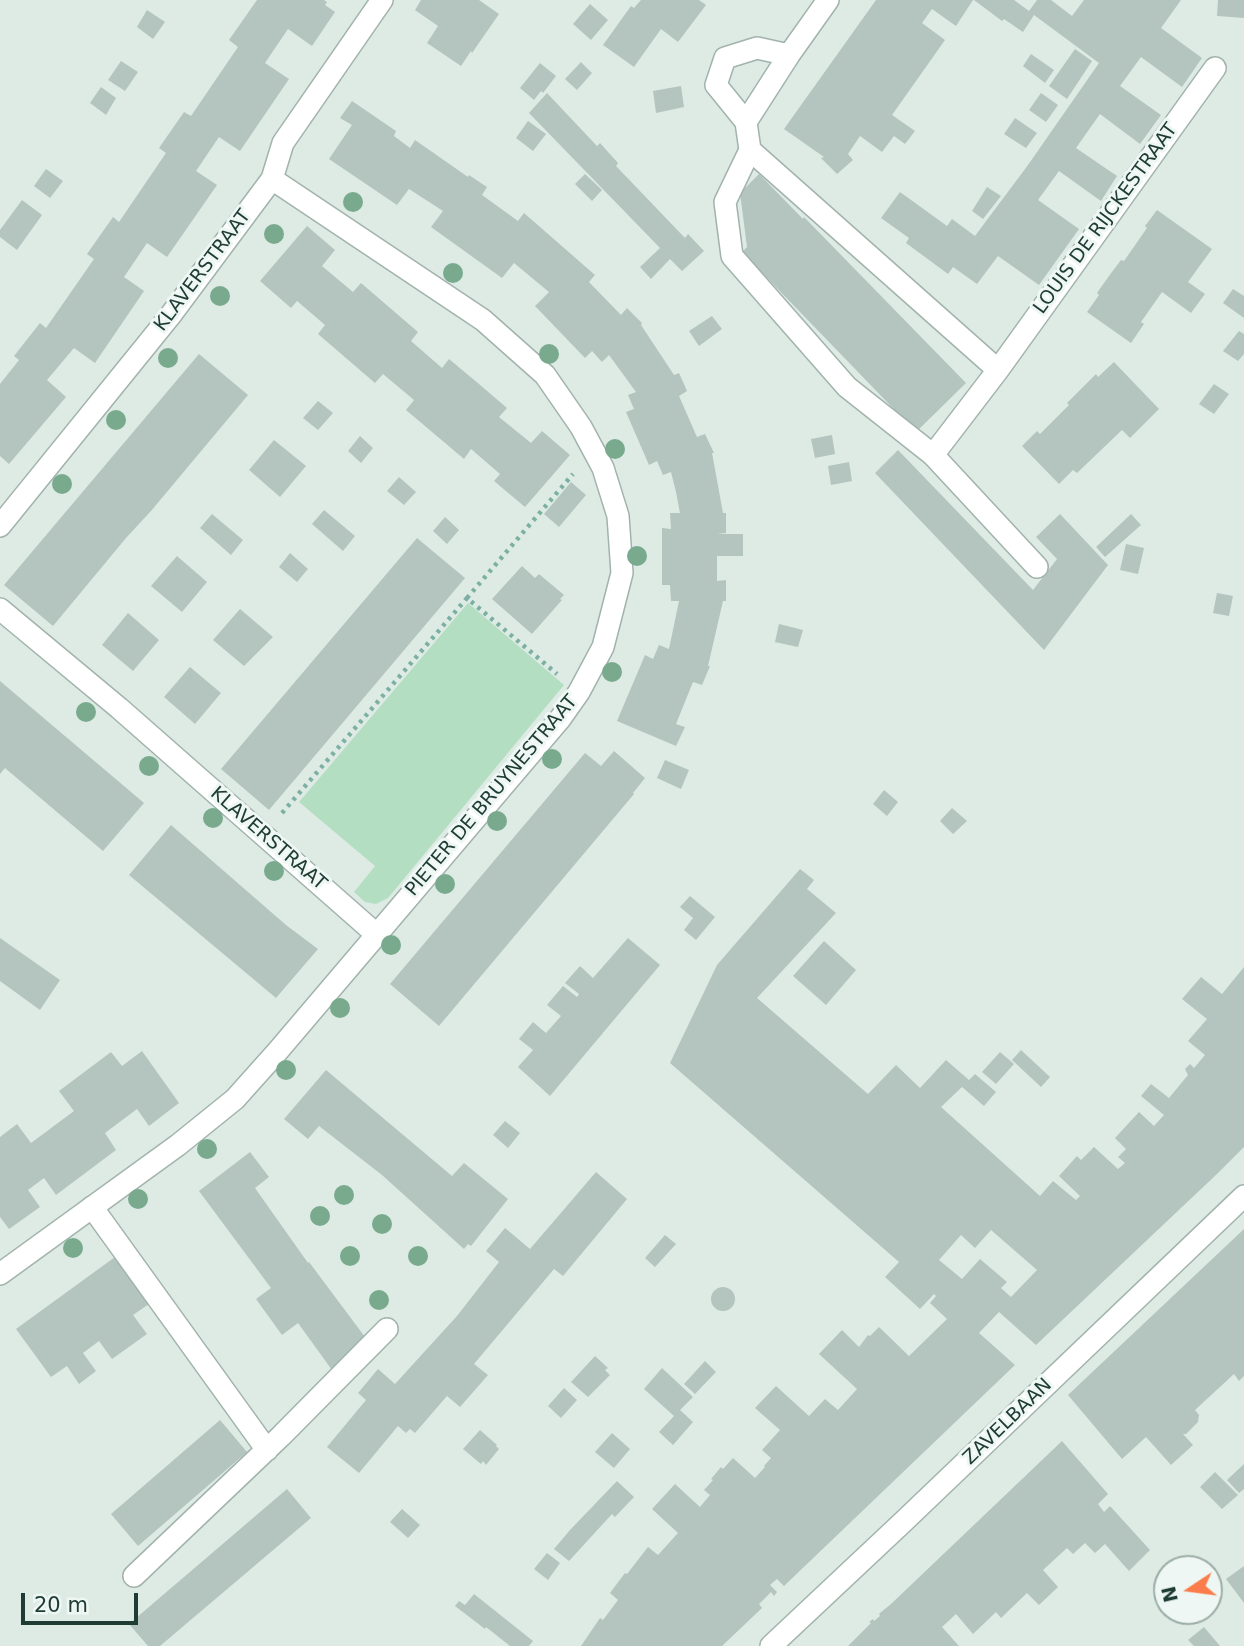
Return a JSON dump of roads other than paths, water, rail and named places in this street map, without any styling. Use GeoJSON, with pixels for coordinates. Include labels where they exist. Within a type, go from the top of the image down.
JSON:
{"type":"FeatureCollection","features":[{"type":"Feature","properties":{"kind":"street","name":"KLAVERSTRAAT"},"geometry":{"type":"LineString","coordinates":[[0,526],[170,316],[272,180],[283,143],[382,0]]}},
{"type":"Feature","properties":{"kind":"street"},"geometry":{"type":"LineString","coordinates":[[746,122],[828,0]]}},
{"type":"Feature","properties":{"kind":"street"},"geometry":{"type":"LineString","coordinates":[[789,55],[757,48],[725,58],[716,85],[746,122],[750,150],[725,202],[732,256],[847,387],[933,455],[1037,567]]}},
{"type":"Feature","properties":{"kind":"street","name":"LOUIS DE RIJCKESTRAAT"},"geometry":{"type":"LineString","coordinates":[[933,455],[998,370],[1214,68]]}},
{"type":"Feature","properties":{"kind":"street"},"geometry":{"type":"LineString","coordinates":[[750,150],[998,370]]}},
{"type":"Feature","properties":{"kind":"street","name":"PIETER DE BRUYNESTRAAT"},"geometry":{"type":"LineString","coordinates":[[0,1274],[178,1146],[235,1099],[277,1052],[560,719],[579,692],[603,646],[622,573],[618,516],[603,468],[581,426],[545,375],[483,320],[272,180]]}},
{"type":"Feature","properties":{"kind":"street","name":"KLAVERSTRAAT"},"geometry":{"type":"LineString","coordinates":[[0,609],[119,708],[376,934]]}},
{"type":"Feature","properties":{"kind":"street","name":"ZAVELBAAN"},"geometry":{"type":"LineString","coordinates":[[771,1646],[1244,1196]]}},
{"type":"Feature","properties":{"kind":"street"},"geometry":{"type":"LineString","coordinates":[[92,1207],[267,1450]]}},
{"type":"Feature","properties":{"kind":"street"},"geometry":{"type":"LineString","coordinates":[[134,1576],[267,1450],[387,1329]]}}]}
